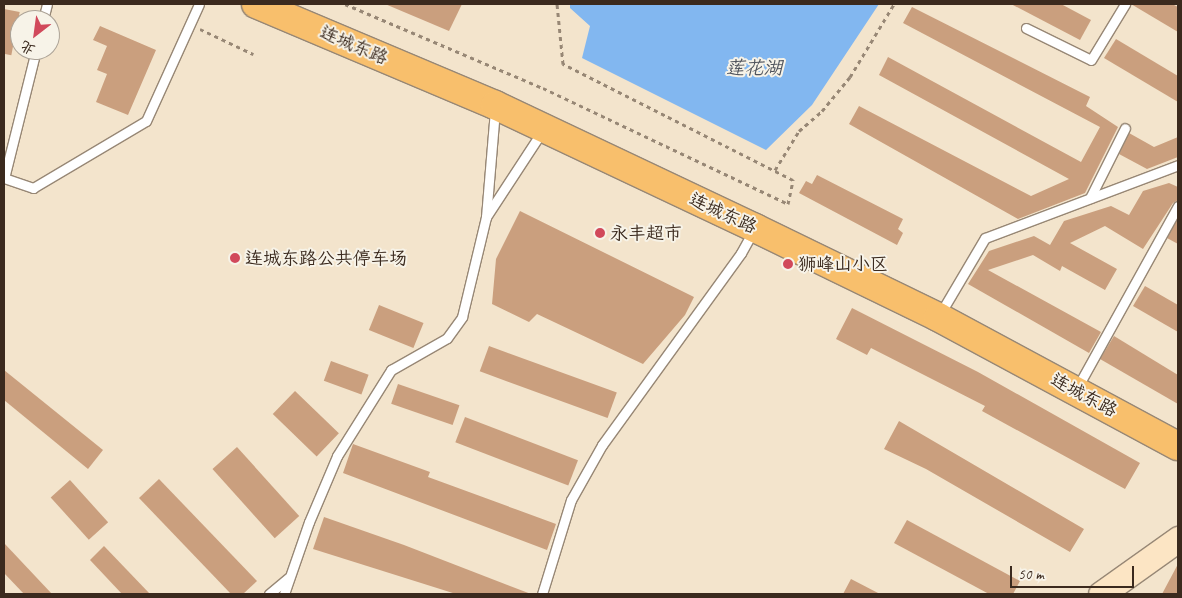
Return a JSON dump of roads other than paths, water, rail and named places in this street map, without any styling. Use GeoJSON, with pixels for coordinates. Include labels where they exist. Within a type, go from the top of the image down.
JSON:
{"type":"FeatureCollection","features":[{"type":"Feature","properties":{"kind":"main road","name":"连城东路"},"geometry":{"type":"LineString","coordinates":[[256,4],[495,105],[755,228],[938,317],[1178,446]]}},
{"type":"Feature","properties":{"kind":"main road"},"geometry":{"type":"LineString","coordinates":[[1101,594],[1178,538]]}},
{"type":"Feature","properties":{"kind":"lane"},"geometry":{"type":"LineString","coordinates":[[34,60],[4,178],[33,188],[146,121],[192,25],[199,4]]}},
{"type":"Feature","properties":{"kind":"lane"},"geometry":{"type":"LineString","coordinates":[[1026,28],[1091,60],[1125,4]]}},
{"type":"Feature","properties":{"kind":"lane"},"geometry":{"type":"LineString","coordinates":[[284,594],[337,456],[392,370],[447,338],[462,317],[486,217],[495,105]]}},
{"type":"Feature","properties":{"kind":"lane"},"geometry":{"type":"LineString","coordinates":[[486,217],[544,128]]}},
{"type":"Feature","properties":{"kind":"lane"},"geometry":{"type":"LineString","coordinates":[[1090,198],[1125,128]]}},
{"type":"Feature","properties":{"kind":"lane"},"geometry":{"type":"LineString","coordinates":[[938,317],[985,238],[1178,166]]}},
{"type":"Feature","properties":{"kind":"lane"},"geometry":{"type":"LineString","coordinates":[[1076,391],[1178,206]]}},
{"type":"Feature","properties":{"kind":"lane"},"geometry":{"type":"LineString","coordinates":[[542,594],[571,500],[602,444],[741,253],[755,228]]}},
{"type":"Feature","properties":{"kind":"lane"},"geometry":{"type":"LineString","coordinates":[[269,594],[289,578]]}},
{"type":"Feature","properties":{"kind":"water","name":"莲花湖"},"geometry":{"type":"Polygon","coordinates":[[[570,4],[879,4],[812,105],[766,150],[582,58],[590,26],[570,8],[570,4]]]}},
{"type":"Feature","properties":{"kind":"place","name":"永丰超市"},"geometry":{"type":"Point","coordinates":[600,233]}},
{"type":"Feature","properties":{"kind":"place","name":"连城东路公共停车场"},"geometry":{"type":"Point","coordinates":[235,258]}},
{"type":"Feature","properties":{"kind":"place","name":"狮峰山小区"},"geometry":{"type":"Point","coordinates":[788,264]}}]}
